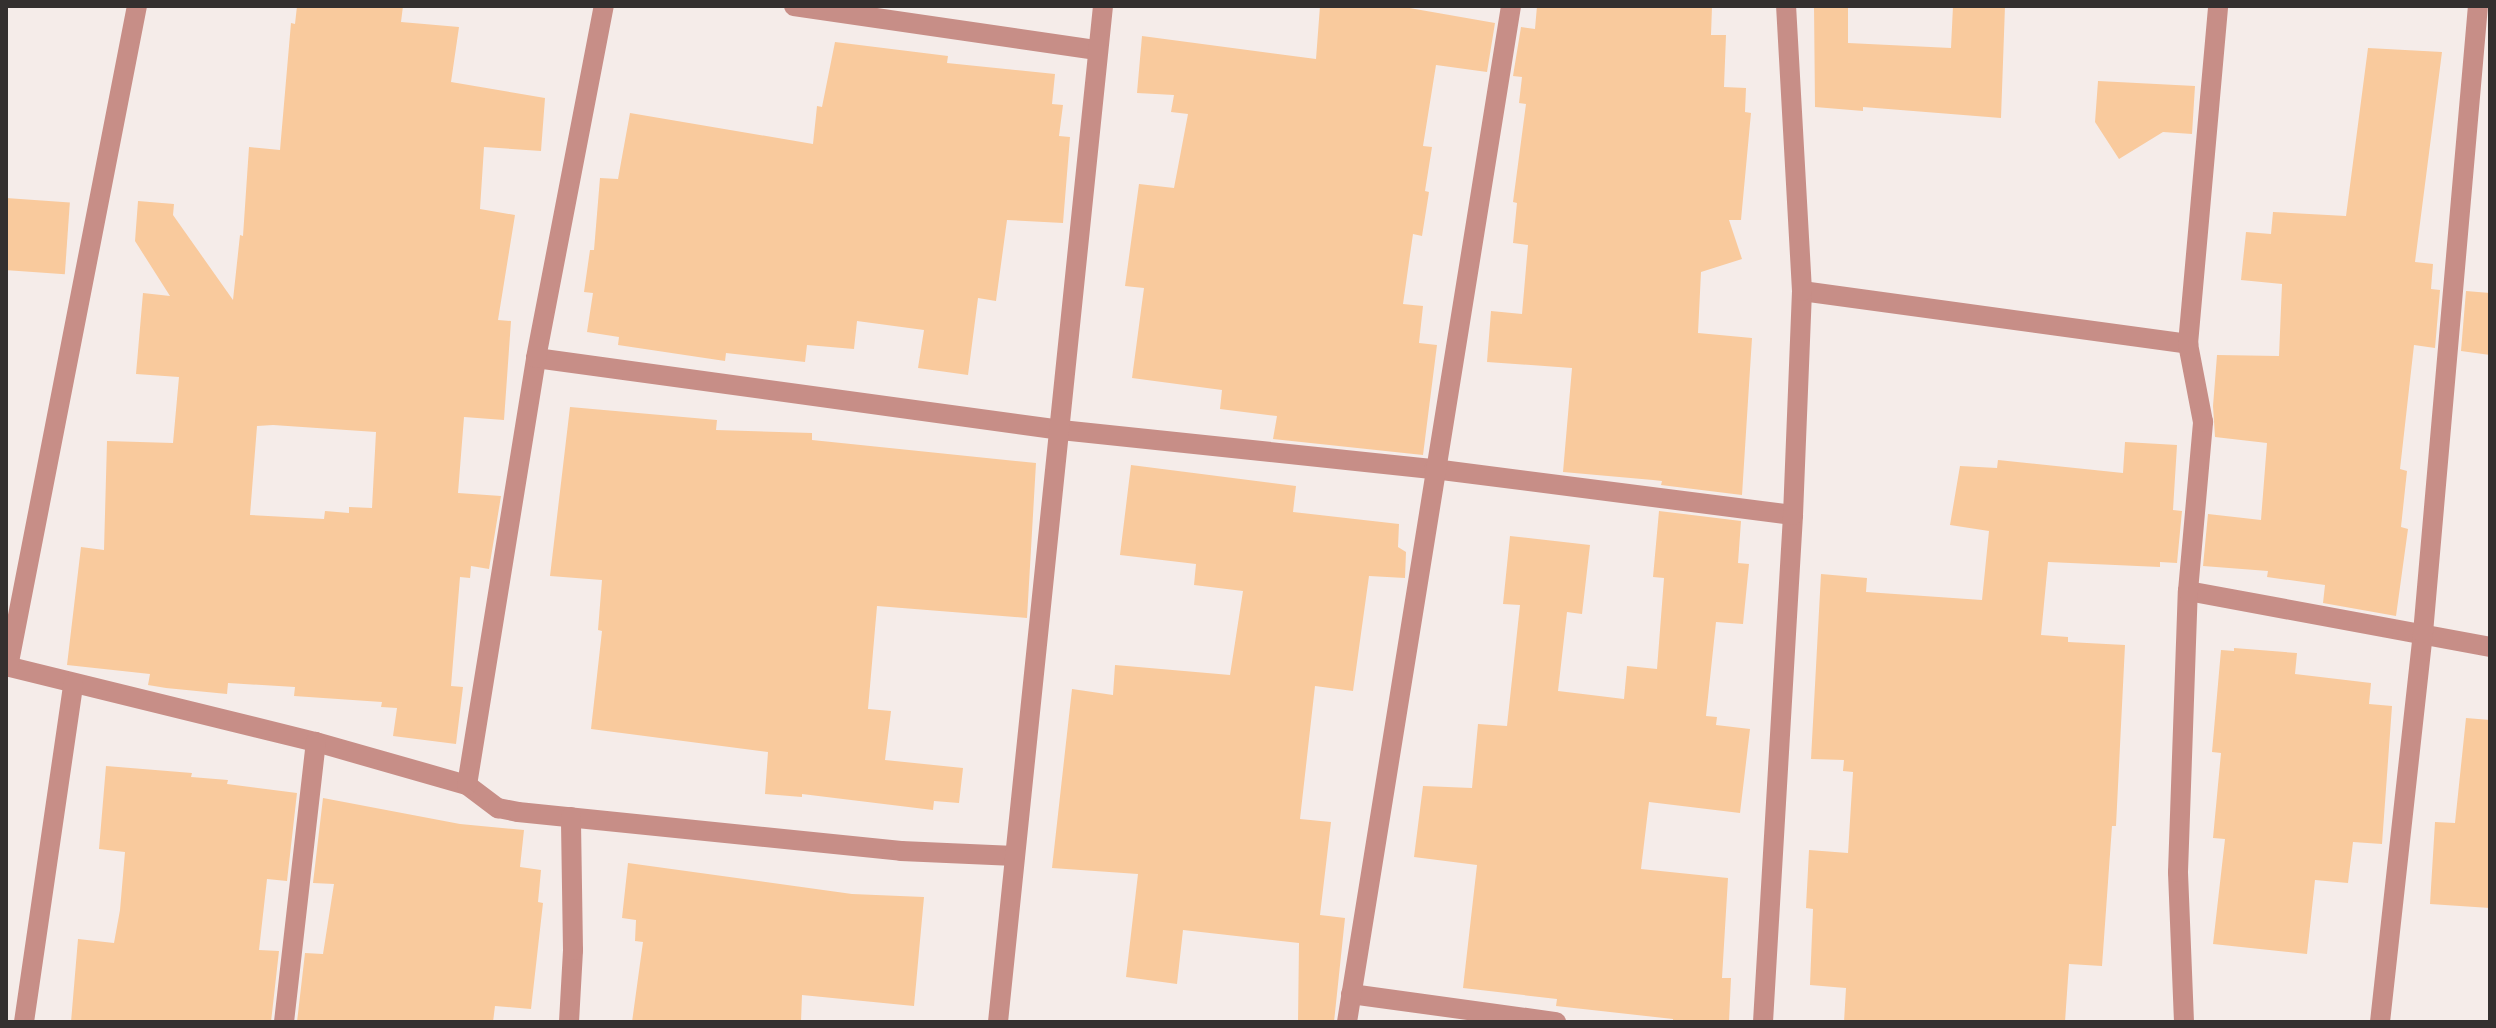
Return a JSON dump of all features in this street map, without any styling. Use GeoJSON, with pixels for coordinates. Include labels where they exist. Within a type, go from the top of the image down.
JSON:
{"type":"FeatureCollection","features":[{"type":"Feature","properties":{"kind":"street"},"geometry":{"type":"LineString","coordinates":[[137,6],[7,666],[73,685],[316,742],[467,785],[498,808],[901,851],[1015,856]]}},
{"type":"Feature","properties":{"kind":"street"},"geometry":{"type":"LineString","coordinates":[[467,785],[536,358],[604,6]]}},
{"type":"Feature","properties":{"kind":"street"},"geometry":{"type":"LineString","coordinates":[[794,6],[1097,50]]}},
{"type":"Feature","properties":{"kind":"street"},"geometry":{"type":"LineString","coordinates":[[998,1022],[1103,6]]}},
{"type":"Feature","properties":{"kind":"street"},"geometry":{"type":"LineString","coordinates":[[1347,1022],[1511,6]]}},
{"type":"Feature","properties":{"kind":"street"},"geometry":{"type":"LineString","coordinates":[[1763,1022],[1793,515],[1802,291],[1786,6]]}},
{"type":"Feature","properties":{"kind":"street"},"geometry":{"type":"LineString","coordinates":[[2184,1022],[2178,872],[2188,591],[2203,422],[2188,344],[2218,6]]}},
{"type":"Feature","properties":{"kind":"street"},"geometry":{"type":"LineString","coordinates":[[2380,1022],[2423,633],[2478,6]]}},
{"type":"Feature","properties":{"kind":"street"},"geometry":{"type":"LineString","coordinates":[[1802,291],[2188,344]]}},
{"type":"Feature","properties":{"kind":"street"},"geometry":{"type":"LineString","coordinates":[[536,358],[1061,430],[1434,469],[1793,515]]}},
{"type":"Feature","properties":{"kind":"street"},"geometry":{"type":"LineString","coordinates":[[2188,591],[2490,647]]}},
{"type":"Feature","properties":{"kind":"street"},"geometry":{"type":"LineString","coordinates":[[24,1022],[73,685]]}},
{"type":"Feature","properties":{"kind":"street"},"geometry":{"type":"LineString","coordinates":[[284,1022],[316,742]]}},
{"type":"Feature","properties":{"kind":"street"},"geometry":{"type":"LineString","coordinates":[[569,1022],[573,950],[571,817]]}},
{"type":"Feature","properties":{"kind":"street"},"geometry":{"type":"LineString","coordinates":[[1351,994],[1556,1022]]}},
{"type":"Feature","properties":{"kind":"building"},"geometry":{"type":"Polygon","coordinates":[[[297,6],[403,6],[401,22],[459,27],[451,82],[545,98],[541,151],[484,147],[480,209],[515,215],[498,320],[511,321],[504,420],[464,417],[458,493],[501,496],[489,569],[471,566],[470,578],[460,577],[451,686],[463,687],[456,744],[393,736],[397,708],[381,707],[382,702],[294,696],[295,687],[228,683],[227,694],[166,688],[148,685],[150,674],[67,665],[81,547],[104,550],[107,441],[173,443],[179,377],[136,374],[143,293],[170,296],[135,241],[138,201],[174,204],[173,215],[233,300],[240,235],[243,236],[249,147],[280,150],[291,23],[295,24],[297,6]],[[257,426],[250,515],[324,519],[325,511],[349,513],[349,507],[372,508],[376,432],[257,426]]]}},
{"type":"Feature","properties":{"kind":"building"},"geometry":{"type":"Polygon","coordinates":[[[1320,6],[1398,6],[1495,23],[1487,72],[1436,65],[1423,146],[1432,147],[1425,191],[1429,192],[1422,236],[1413,234],[1403,304],[1423,306],[1419,343],[1437,345],[1423,455],[1273,439],[1277,416],[1220,409],[1222,390],[1132,378],[1144,288],[1125,286],[1139,184],[1174,188],[1188,114],[1171,112],[1174,95],[1137,93],[1142,36],[1316,59],[1320,6]]]}},
{"type":"Feature","properties":{"kind":"building"},"geometry":{"type":"Polygon","coordinates":[[[1537,6],[1712,7],[1711,35],[1726,35],[1724,87],[1746,88],[1745,112],[1751,113],[1741,220],[1729,220],[1742,259],[1701,272],[1698,333],[1752,338],[1742,495],[1661,485],[1662,481],[1563,472],[1572,368],[1487,362],[1491,311],[1522,314],[1528,245],[1513,243],[1517,203],[1513,202],[1526,104],[1519,103],[1522,77],[1513,76],[1521,27],[1535,29],[1537,6]]]}},
{"type":"Feature","properties":{"kind":"building"},"geometry":{"type":"Polygon","coordinates":[[[1814,6],[1848,6],[1848,43],[1951,48],[1953,6],[2005,6],[2001,118],[1863,107],[1863,111],[1815,107],[1814,6]]]}},
{"type":"Feature","properties":{"kind":"building"},"geometry":{"type":"Polygon","coordinates":[[[835,42],[948,56],[947,63],[1055,74],[1052,104],[1063,105],[1059,136],[1070,137],[1063,223],[1007,220],[996,301],[978,298],[968,375],[918,368],[924,330],[857,321],[854,349],[807,345],[805,362],[726,353],[725,361],[618,345],[619,337],[587,332],[593,293],[584,292],[590,250],[594,250],[600,178],[618,179],[630,113],[813,144],[817,106],[822,107],[835,42]]]}},
{"type":"Feature","properties":{"kind":"building"},"geometry":{"type":"Polygon","coordinates":[[[2368,48],[2442,52],[2415,262],[2433,264],[2431,289],[2440,290],[2435,348],[2414,345],[2400,469],[2407,471],[2401,527],[2408,529],[2396,616],[2323,603],[2325,585],[2267,577],[2268,571],[2203,566],[2208,514],[2261,520],[2267,443],[2215,437],[2213,406],[2217,355],[2279,356],[2282,284],[2241,280],[2246,232],[2271,234],[2273,212],[2346,216],[2368,48]]]}},
{"type":"Feature","properties":{"kind":"building"},"geometry":{"type":"Polygon","coordinates":[[[2098,81],[2195,86],[2192,134],[2163,132],[2119,159],[2095,122],[2098,81]]]}},
{"type":"Feature","properties":{"kind":"building"},"geometry":{"type":"Polygon","coordinates":[[[6,198],[70,202],[65,274],[6,270],[6,198]]]}},
{"type":"Feature","properties":{"kind":"building"},"geometry":{"type":"Polygon","coordinates":[[[2466,291],[2490,293],[2490,355],[2461,351],[2466,291]]]}},
{"type":"Feature","properties":{"kind":"building"},"geometry":{"type":"Polygon","coordinates":[[[570,407],[717,420],[716,430],[812,433],[812,440],[1036,463],[1027,618],[877,606],[868,709],[891,711],[885,760],[963,768],[959,803],[934,801],[933,810],[802,794],[802,797],[765,794],[768,752],[591,729],[602,631],[598,630],[602,580],[550,576],[570,407]]]}},
{"type":"Feature","properties":{"kind":"building"},"geometry":{"type":"Polygon","coordinates":[[[2125,442],[2177,445],[2173,510],[2182,511],[2177,563],[2160,562],[2160,567],[2048,562],[2041,635],[2068,637],[2068,642],[2125,645],[2116,826],[2112,826],[2102,966],[2069,964],[2065,1022],[1844,1022],[1846,988],[1810,985],[1813,909],[1806,908],[1809,850],[1848,853],[1853,772],[1843,771],[1844,760],[1811,759],[1821,574],[1867,578],[1866,592],[1982,600],[1989,531],[1950,525],[1960,466],[1997,468],[1998,460],[2123,473],[2125,442]]]}},
{"type":"Feature","properties":{"kind":"building"},"geometry":{"type":"Polygon","coordinates":[[[1131,465],[1296,486],[1293,512],[1399,524],[1398,547],[1406,552],[1405,578],[1369,576],[1353,691],[1315,686],[1300,819],[1331,822],[1320,915],[1345,918],[1334,1022],[1298,1022],[1299,943],[1183,930],[1177,984],[1126,977],[1138,874],[1052,868],[1072,689],[1113,695],[1115,665],[1230,675],[1243,591],[1194,585],[1196,564],[1120,555],[1131,465]]]}},
{"type":"Feature","properties":{"kind":"building"},"geometry":{"type":"Polygon","coordinates":[[[1659,511],[1741,521],[1738,563],[1749,564],[1743,624],[1716,622],[1706,716],[1717,717],[1716,725],[1750,729],[1740,813],[1649,802],[1641,869],[1728,878],[1722,978],[1731,978],[1729,1022],[1673,1022],[1673,1019],[1556,1006],[1557,999],[1463,988],[1477,865],[1414,857],[1423,786],[1472,788],[1478,724],[1507,726],[1520,605],[1503,604],[1510,536],[1590,545],[1582,614],[1567,612],[1558,691],[1624,699],[1627,666],[1657,669],[1664,578],[1653,577],[1659,511]]]}},
{"type":"Feature","properties":{"kind":"building"},"geometry":{"type":"Polygon","coordinates":[[[2234,648],[2297,653],[2295,674],[2371,683],[2369,704],[2392,706],[2382,844],[2353,842],[2348,883],[2315,880],[2307,954],[2213,944],[2225,839],[2213,838],[2221,753],[2212,752],[2221,650],[2234,651],[2234,648]]]}},
{"type":"Feature","properties":{"kind":"building"},"geometry":{"type":"Polygon","coordinates":[[[2466,718],[2490,720],[2490,908],[2430,904],[2435,822],[2455,823],[2466,718]]]}},
{"type":"Feature","properties":{"kind":"building"},"geometry":{"type":"Polygon","coordinates":[[[106,766],[192,773],[191,777],[228,780],[227,784],[297,793],[287,881],[267,879],[259,950],[279,951],[271,1022],[71,1022],[78,939],[114,943],[120,910],[125,852],[99,849],[106,766]]]}},
{"type":"Feature","properties":{"kind":"building"},"geometry":{"type":"Polygon","coordinates":[[[323,798],[460,824],[524,830],[520,867],[541,870],[538,902],[543,903],[531,1009],[495,1006],[493,1022],[297,1022],[305,953],[323,954],[334,884],[313,883],[323,798]]]}},
{"type":"Feature","properties":{"kind":"building"},"geometry":{"type":"Polygon","coordinates":[[[628,863],[852,894],[924,897],[914,1006],[802,995],[801,1022],[632,1022],[643,942],[635,941],[636,920],[622,918],[628,863]]]}}]}
